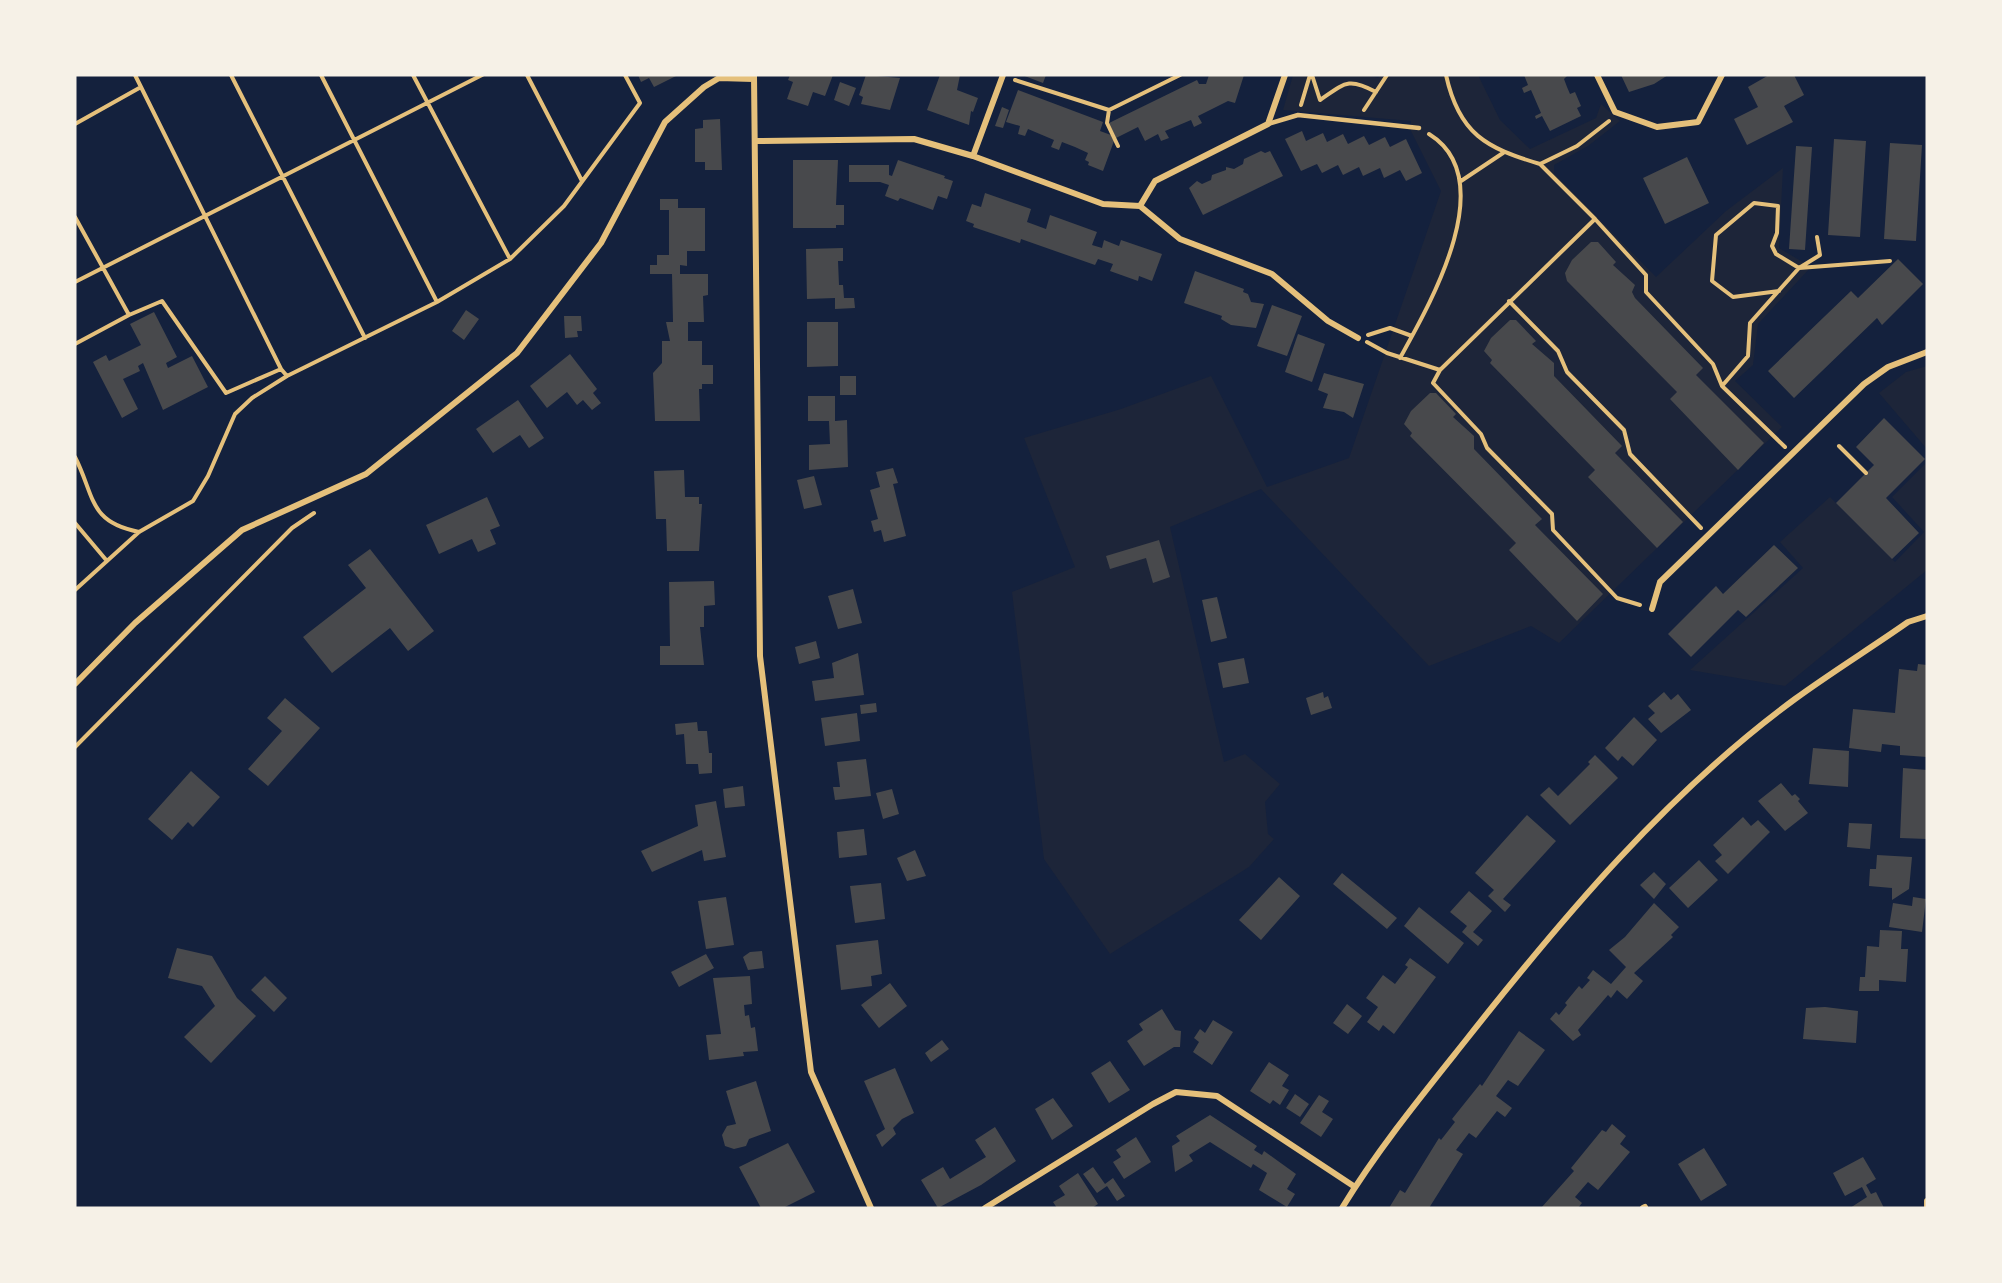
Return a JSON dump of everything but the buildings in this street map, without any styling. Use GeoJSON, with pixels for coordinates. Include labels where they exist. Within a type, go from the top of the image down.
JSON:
{"type":"FeatureCollection","features":[{"type":"Feature","properties":{"kind":"street"},"geometry":{"type":"LineString","coordinates":[[974,156],[1003,75]]}},
{"type":"Feature","properties":{"kind":"street"},"geometry":{"type":"LineString","coordinates":[[1140,206],[1155,181],[1268,124],[1285,75]]}},
{"type":"Feature","properties":{"kind":"street"},"geometry":{"type":"LineString","coordinates":[[1597,75],[1615,112],[1657,127],[1698,122],[1722,75]]}},
{"type":"Feature","properties":{"kind":"street"},"geometry":{"type":"LineString","coordinates":[[75,684],[135,623],[242,530],[366,474],[517,353],[601,243],[665,122],[704,87],[719,78],[753,77],[756,141],[760,656],[811,1072],[871,1208]]}},
{"type":"Feature","properties":{"kind":"street"},"geometry":{"type":"LineString","coordinates":[[756,141],[914,138],[974,156],[1103,204],[1140,206],[1180,239],[1272,274],[1328,321],[1358,338]]}},
{"type":"Feature","properties":{"kind":"street"},"geometry":{"type":"LineString","coordinates":[[1652,609],[1660,582],[1864,384],[1888,367],[1927,352]]}},
{"type":"Feature","properties":{"kind":"street"},"geometry":{"type":"LineString","coordinates":[[1342,1208],[1420,1098],[1540,946],[1652,825],[1726,756],[1795,699],[1908,622],[1927,616]]}},
{"type":"Feature","properties":{"kind":"street"},"geometry":{"type":"LineString","coordinates":[[985,1208],[1176,1092],[1216,1096],[1355,1187]]}},
{"type":"Feature","properties":{"kind":"street"},"geometry":{"type":"LineString","coordinates":[[1927,1201],[1927,1208]]}},
{"type":"Feature","properties":{"kind":"lane"},"geometry":{"type":"LineString","coordinates":[[1268,124],[1298,115],[1355,123],[1419,128]]}},
{"type":"Feature","properties":{"kind":"path"},"geometry":{"type":"LineString","coordinates":[[135,75],[207,215],[281,369],[287,376]]}},
{"type":"Feature","properties":{"kind":"path"},"geometry":{"type":"LineString","coordinates":[[231,75],[364,338]]}},
{"type":"Feature","properties":{"kind":"path"},"geometry":{"type":"LineString","coordinates":[[321,75],[436,302]]}},
{"type":"Feature","properties":{"kind":"path"},"geometry":{"type":"LineString","coordinates":[[413,75],[510,259]]}},
{"type":"Feature","properties":{"kind":"path"},"geometry":{"type":"LineString","coordinates":[[75,282],[482,75]]}},
{"type":"Feature","properties":{"kind":"path"},"geometry":{"type":"LineString","coordinates":[[527,75],[582,181]]}},
{"type":"Feature","properties":{"kind":"path"},"geometry":{"type":"LineString","coordinates":[[75,590],[139,532],[193,501],[208,476],[236,414],[252,399],[287,376],[436,302],[510,259],[564,206],[640,103],[625,75]]}},
{"type":"Feature","properties":{"kind":"path"},"geometry":{"type":"LineString","coordinates":[[1003,75],[1108,110],[1180,75]]}},
{"type":"Feature","properties":{"kind":"path"},"geometry":{"type":"LineString","coordinates":[[1311,75],[1320,100],[1345,83],[1357,82],[1376,92]]}},
{"type":"Feature","properties":{"kind":"path"},"geometry":{"type":"LineString","coordinates":[[1298,115],[1311,75]]}},
{"type":"Feature","properties":{"kind":"path"},"geometry":{"type":"LineString","coordinates":[[1355,123],[1387,75]]}},
{"type":"Feature","properties":{"kind":"path"},"geometry":{"type":"LineString","coordinates":[[1446,75],[1462,119],[1482,140],[1503,153],[1540,164],[1595,219],[1646,275],[1646,292],[1713,364],[1722,386],[1792,454]]}},
{"type":"Feature","properties":{"kind":"path"},"geometry":{"type":"LineString","coordinates":[[75,124],[141,87]]}},
{"type":"Feature","properties":{"kind":"path"},"geometry":{"type":"LineString","coordinates":[[1108,110],[1107,123],[1118,146]]}},
{"type":"Feature","properties":{"kind":"path"},"geometry":{"type":"LineString","coordinates":[[1540,164],[1577,146],[1609,121],[1615,112]]}},
{"type":"Feature","properties":{"kind":"path"},"geometry":{"type":"LineString","coordinates":[[1400,358],[1444,268],[1462,204],[1461,181],[1455,162],[1437,139],[1419,128]]}},
{"type":"Feature","properties":{"kind":"path"},"geometry":{"type":"LineString","coordinates":[[1461,181],[1503,153]]}},
{"type":"Feature","properties":{"kind":"path"},"geometry":{"type":"LineString","coordinates":[[1779,291],[1733,297],[1712,281],[1716,235],[1754,203],[1778,206],[1777,233],[1772,246],[1776,254],[1799,268],[1890,261]]}},
{"type":"Feature","properties":{"kind":"path"},"geometry":{"type":"LineString","coordinates":[[75,217],[129,315]]}},
{"type":"Feature","properties":{"kind":"path"},"geometry":{"type":"LineString","coordinates":[[1595,219],[1440,370],[1433,383],[1481,434],[1487,448],[1552,514],[1553,530],[1617,598],[1652,609]]}},
{"type":"Feature","properties":{"kind":"path"},"geometry":{"type":"LineString","coordinates":[[1722,386],[1748,356],[1750,323],[1799,268],[1820,255],[1817,237]]}},
{"type":"Feature","properties":{"kind":"path"},"geometry":{"type":"LineString","coordinates":[[75,344],[129,315],[162,301],[226,393],[281,369]]}},
{"type":"Feature","properties":{"kind":"path"},"geometry":{"type":"LineString","coordinates":[[1509,301],[1558,351],[1567,372],[1624,430],[1630,454],[1707,536]]}},
{"type":"Feature","properties":{"kind":"path"},"geometry":{"type":"LineString","coordinates":[[1358,338],[1390,328],[1412,336]]}},
{"type":"Feature","properties":{"kind":"path"},"geometry":{"type":"LineString","coordinates":[[1358,338],[1400,358],[1440,370]]}},
{"type":"Feature","properties":{"kind":"path"},"geometry":{"type":"LineString","coordinates":[[1839,446],[1866,473]]}},
{"type":"Feature","properties":{"kind":"path"},"geometry":{"type":"LineString","coordinates":[[76,460],[99,515],[121,529],[139,532]]}},
{"type":"Feature","properties":{"kind":"path"},"geometry":{"type":"LineString","coordinates":[[75,747],[292,528],[320,509]]}},
{"type":"Feature","properties":{"kind":"path"},"geometry":{"type":"LineString","coordinates":[[75,523],[107,561]]}},
{"type":"Feature","properties":{"kind":"shaded area"},"geometry":{"type":"Polygon","coordinates":[[[1293,75],[1369,75],[1378,78],[1380,75],[1478,75],[1500,120],[1530,149],[1596,118],[1601,104],[1620,121],[1588,146],[1554,165],[1554,173],[1656,277],[1726,211],[1783,168],[1779,248],[1811,267],[1758,324],[1753,365],[1735,381],[1782,427],[1559,643],[1531,626],[1429,666],[1261,489],[1170,527],[1224,762],[1245,754],[1280,784],[1265,802],[1268,834],[1274,839],[1249,867],[1110,954],[1044,859],[1012,592],[1075,567],[1024,438],[1121,409],[1211,376],[1267,487],[1349,458],[1441,191],[1411,131],[1411,121],[1283,110],[1293,75]]]}},
{"type":"Feature","properties":{"kind":"shaded area"},"geometry":{"type":"Polygon","coordinates":[[[1927,366],[1927,449],[1879,393],[1906,372],[1927,366]]]}},
{"type":"Feature","properties":{"kind":"shaded area"},"geometry":{"type":"Polygon","coordinates":[[[1927,462],[1927,570],[1785,686],[1690,670],[1803,568],[1780,542],[1830,497],[1895,562],[1924,532],[1892,497],[1927,462]]]}}]}
